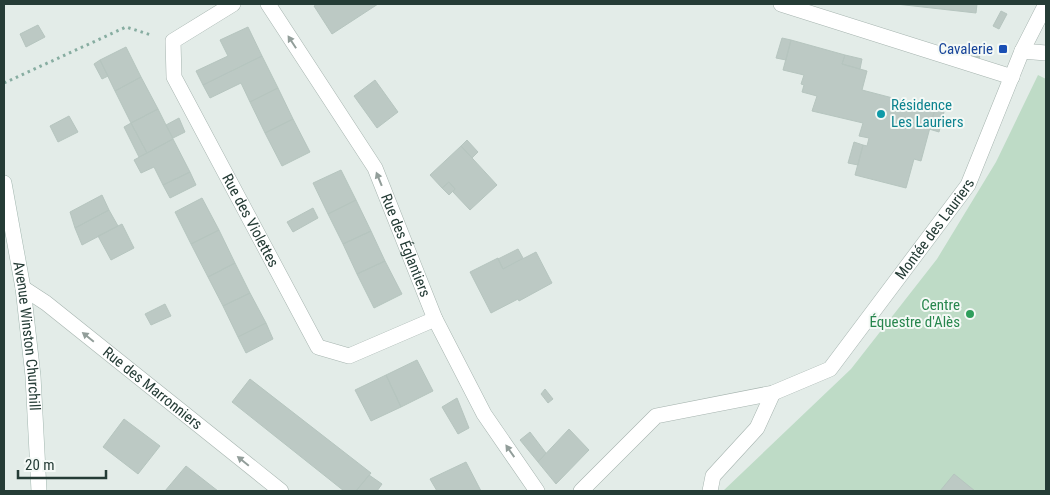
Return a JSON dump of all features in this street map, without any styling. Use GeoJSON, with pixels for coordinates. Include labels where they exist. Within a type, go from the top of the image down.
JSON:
{"type":"FeatureCollection","features":[{"type":"Feature","properties":{"kind":"street"},"geometry":{"type":"LineString","coordinates":[[173,41],[233,4]]}},
{"type":"Feature","properties":{"kind":"street","name":"Rue des Églantiers"},"geometry":{"type":"LineString","coordinates":[[268,4],[374,168],[435,319],[484,414],[537,491]]}},
{"type":"Feature","properties":{"kind":"street"},"geometry":{"type":"LineString","coordinates":[[781,4],[1012,77]]}},
{"type":"Feature","properties":{"kind":"street","name":"Montée des Lauriers"},"geometry":{"type":"LineString","coordinates":[[581,491],[656,416],[773,393],[830,369],[968,185],[1022,51],[1046,4]]}},
{"type":"Feature","properties":{"kind":"street","name":"Rue des Violettes"},"geometry":{"type":"LineString","coordinates":[[173,41],[174,77],[318,347],[348,356],[435,319]]}},
{"type":"Feature","properties":{"kind":"street"},"geometry":{"type":"LineString","coordinates":[[1022,51],[1046,53]]}},
{"type":"Feature","properties":{"kind":"street","name":"Avenue Winston Churchill"},"geometry":{"type":"LineString","coordinates":[[4,183],[23,288],[33,376],[39,491]]}},
{"type":"Feature","properties":{"kind":"street","name":"Rue des Marronniers"},"geometry":{"type":"LineString","coordinates":[[23,288],[54,310],[281,491]]}},
{"type":"Feature","properties":{"kind":"street"},"geometry":{"type":"LineString","coordinates":[[710,491],[713,476],[757,428],[773,393]]}},
{"type":"Feature","properties":{"kind":"path"},"geometry":{"type":"LineString","coordinates":[[4,83],[126,27],[173,41]]}},
{"type":"Feature","properties":{"kind":"green space","name":"Centre Équestre d'Alès"},"geometry":{"type":"Polygon","coordinates":[[[1038,75],[1046,79],[1046,491],[723,491],[851,369],[937,259],[996,162],[1038,75]]]}},
{"type":"Feature","properties":{"kind":"building"},"geometry":{"type":"Polygon","coordinates":[[[318,4],[378,4],[332,34],[314,6],[318,4]]]}},
{"type":"Feature","properties":{"kind":"building"},"geometry":{"type":"Polygon","coordinates":[[[896,4],[977,4],[976,13],[896,4]]]}},
{"type":"Feature","properties":{"kind":"building"},"geometry":{"type":"Polygon","coordinates":[[[1001,11],[1007,14],[999,29],[993,26],[1001,11]]]}},
{"type":"Feature","properties":{"kind":"building"},"geometry":{"type":"Polygon","coordinates":[[[38,25],[45,37],[26,47],[20,34],[38,25]]]}},
{"type":"Feature","properties":{"kind":"building"},"geometry":{"type":"Polygon","coordinates":[[[248,27],[262,56],[203,85],[196,71],[228,56],[220,40],[248,27]]]}},
{"type":"Feature","properties":{"kind":"building"},"geometry":{"type":"Polygon","coordinates":[[[782,38],[791,40],[786,60],[776,58],[782,38]]]}},
{"type":"Feature","properties":{"kind":"building","name":"Résidence Les Lauriers"},"geometry":{"type":"Polygon","coordinates":[[[791,40],[845,55],[842,64],[867,71],[862,90],[935,109],[921,161],[914,159],[906,188],[855,175],[863,145],[867,146],[869,138],[859,136],[863,123],[812,111],[817,96],[802,92],[804,85],[801,84],[804,75],[783,70],[791,40]]]}},
{"type":"Feature","properties":{"kind":"building"},"geometry":{"type":"Polygon","coordinates":[[[126,47],[141,77],[115,91],[100,60],[126,47]]]}},
{"type":"Feature","properties":{"kind":"building"},"geometry":{"type":"Polygon","coordinates":[[[973,49],[981,51],[979,59],[971,56],[973,49]]]}},
{"type":"Feature","properties":{"kind":"building"},"geometry":{"type":"Polygon","coordinates":[[[845,55],[862,59],[860,69],[842,64],[845,55]]]}},
{"type":"Feature","properties":{"kind":"building"},"geometry":{"type":"Polygon","coordinates":[[[262,56],[278,88],[250,102],[241,83],[210,98],[203,85],[262,56]]]}},
{"type":"Feature","properties":{"kind":"building"},"geometry":{"type":"Polygon","coordinates":[[[100,60],[108,76],[102,79],[94,64],[100,60]]]}},
{"type":"Feature","properties":{"kind":"building"},"geometry":{"type":"Polygon","coordinates":[[[141,77],[158,109],[131,123],[115,91],[141,77]]]}},
{"type":"Feature","properties":{"kind":"building"},"geometry":{"type":"Polygon","coordinates":[[[375,80],[398,112],[377,128],[354,96],[375,80]]]}},
{"type":"Feature","properties":{"kind":"building"},"geometry":{"type":"Polygon","coordinates":[[[278,88],[293,119],[265,133],[250,102],[278,88]]]}},
{"type":"Feature","properties":{"kind":"building"},"geometry":{"type":"Polygon","coordinates":[[[158,109],[173,139],[147,153],[131,123],[158,109]]]}},
{"type":"Feature","properties":{"kind":"building"},"geometry":{"type":"Polygon","coordinates":[[[935,109],[944,112],[939,132],[929,129],[935,109]]]}},
{"type":"Feature","properties":{"kind":"building"},"geometry":{"type":"Polygon","coordinates":[[[69,116],[78,132],[58,142],[50,126],[69,116]]]}},
{"type":"Feature","properties":{"kind":"building"},"geometry":{"type":"Polygon","coordinates":[[[179,118],[185,132],[173,138],[166,125],[179,118]]]}},
{"type":"Feature","properties":{"kind":"building"},"geometry":{"type":"Polygon","coordinates":[[[293,119],[310,152],[282,166],[265,133],[293,119]]]}},
{"type":"Feature","properties":{"kind":"building"},"geometry":{"type":"Polygon","coordinates":[[[131,123],[147,153],[139,157],[124,127],[131,123]]]}},
{"type":"Feature","properties":{"kind":"building"},"geometry":{"type":"Polygon","coordinates":[[[173,139],[190,172],[163,185],[154,167],[141,173],[134,160],[173,139]]]}},
{"type":"Feature","properties":{"kind":"building"},"geometry":{"type":"Polygon","coordinates":[[[467,140],[478,152],[472,158],[461,146],[467,140]]]}},
{"type":"Feature","properties":{"kind":"building"},"geometry":{"type":"Polygon","coordinates":[[[854,142],[863,145],[858,165],[848,163],[854,142]]]}},
{"type":"Feature","properties":{"kind":"building"},"geometry":{"type":"Polygon","coordinates":[[[461,146],[497,185],[470,210],[453,192],[455,189],[449,182],[442,188],[430,175],[461,146]]]}},
{"type":"Feature","properties":{"kind":"building"},"geometry":{"type":"Polygon","coordinates":[[[341,170],[356,200],[328,214],[313,183],[341,170]]]}},
{"type":"Feature","properties":{"kind":"building"},"geometry":{"type":"Polygon","coordinates":[[[190,172],[196,185],[170,198],[163,185],[190,172]]]}},
{"type":"Feature","properties":{"kind":"building"},"geometry":{"type":"Polygon","coordinates":[[[449,182],[455,189],[449,195],[442,188],[449,182]]]}},
{"type":"Feature","properties":{"kind":"building"},"geometry":{"type":"Polygon","coordinates":[[[102,195],[109,210],[75,228],[70,212],[102,195]]]}},
{"type":"Feature","properties":{"kind":"building"},"geometry":{"type":"Polygon","coordinates":[[[202,198],[219,230],[191,244],[175,212],[202,198]]]}},
{"type":"Feature","properties":{"kind":"building"},"geometry":{"type":"Polygon","coordinates":[[[356,200],[371,231],[343,244],[328,214],[356,200]]]}},
{"type":"Feature","properties":{"kind":"building"},"geometry":{"type":"Polygon","coordinates":[[[313,208],[318,218],[293,232],[287,222],[313,208]]]}},
{"type":"Feature","properties":{"kind":"building"},"geometry":{"type":"Polygon","coordinates":[[[109,210],[118,226],[82,245],[75,228],[109,210]]]}},
{"type":"Feature","properties":{"kind":"building"},"geometry":{"type":"Polygon","coordinates":[[[122,224],[134,248],[111,260],[98,236],[122,224]]]}},
{"type":"Feature","properties":{"kind":"building"},"geometry":{"type":"Polygon","coordinates":[[[219,230],[235,263],[208,277],[191,244],[219,230]]]}},
{"type":"Feature","properties":{"kind":"building"},"geometry":{"type":"Polygon","coordinates":[[[371,231],[385,261],[357,274],[343,244],[371,231]]]}},
{"type":"Feature","properties":{"kind":"building"},"geometry":{"type":"Polygon","coordinates":[[[518,249],[523,258],[503,269],[498,259],[518,249]]]}},
{"type":"Feature","properties":{"kind":"building"},"geometry":{"type":"Polygon","coordinates":[[[536,252],[552,283],[519,301],[518,299],[491,313],[470,272],[498,258],[503,269],[536,252]]]}},
{"type":"Feature","properties":{"kind":"building"},"geometry":{"type":"Polygon","coordinates":[[[385,261],[402,294],[374,308],[357,274],[385,261]]]}},
{"type":"Feature","properties":{"kind":"building"},"geometry":{"type":"Polygon","coordinates":[[[235,263],[250,293],[223,306],[208,277],[235,263]]]}},
{"type":"Feature","properties":{"kind":"building"},"geometry":{"type":"Polygon","coordinates":[[[250,293],[266,323],[238,337],[223,306],[250,293]]]}},
{"type":"Feature","properties":{"kind":"building"},"geometry":{"type":"Polygon","coordinates":[[[165,304],[171,316],[151,325],[145,314],[165,304]]]}},
{"type":"Feature","properties":{"kind":"building"},"geometry":{"type":"Polygon","coordinates":[[[266,323],[273,339],[246,353],[238,337],[266,323]]]}},
{"type":"Feature","properties":{"kind":"building"},"geometry":{"type":"Polygon","coordinates":[[[417,360],[433,391],[401,407],[386,375],[417,360]]]}},
{"type":"Feature","properties":{"kind":"building"},"geometry":{"type":"Polygon","coordinates":[[[386,375],[401,407],[371,421],[355,390],[386,375]]]}},
{"type":"Feature","properties":{"kind":"building"},"geometry":{"type":"Polygon","coordinates":[[[250,379],[371,473],[356,491],[344,491],[232,402],[250,379]]]}},
{"type":"Feature","properties":{"kind":"building"},"geometry":{"type":"Polygon","coordinates":[[[545,389],[553,399],[548,403],[541,394],[545,389]]]}},
{"type":"Feature","properties":{"kind":"building"},"geometry":{"type":"Polygon","coordinates":[[[457,398],[469,428],[458,434],[442,407],[457,398]]]}},
{"type":"Feature","properties":{"kind":"building"},"geometry":{"type":"Polygon","coordinates":[[[124,419],[160,446],[138,474],[103,447],[124,419]]]}},
{"type":"Feature","properties":{"kind":"building"},"geometry":{"type":"Polygon","coordinates":[[[569,429],[589,450],[556,484],[538,462],[569,429]]]}},
{"type":"Feature","properties":{"kind":"building"},"geometry":{"type":"Polygon","coordinates":[[[530,432],[546,453],[538,462],[520,440],[530,432]]]}},
{"type":"Feature","properties":{"kind":"building"},"geometry":{"type":"Polygon","coordinates":[[[466,462],[481,491],[437,491],[430,479],[466,462]]]}},
{"type":"Feature","properties":{"kind":"building"},"geometry":{"type":"Polygon","coordinates":[[[186,466],[218,491],[165,491],[186,466]]]}},
{"type":"Feature","properties":{"kind":"building"},"geometry":{"type":"Polygon","coordinates":[[[954,474],[975,491],[940,491],[954,474]]]}},
{"type":"Feature","properties":{"kind":"building"},"geometry":{"type":"Polygon","coordinates":[[[369,475],[382,484],[377,491],[356,491],[369,475]]]}},
{"type":"Feature","properties":{"kind":"place","name":"Cavalerie"},"geometry":{"type":"Point","coordinates":[1003,49]}},
{"type":"Feature","properties":{"kind":"place","name":"Résidence Les Lauriers"},"geometry":{"type":"Point","coordinates":[881,114]}},
{"type":"Feature","properties":{"kind":"place","name":"Centre Équestre d'Alès"},"geometry":{"type":"Point","coordinates":[970,314]}}]}
